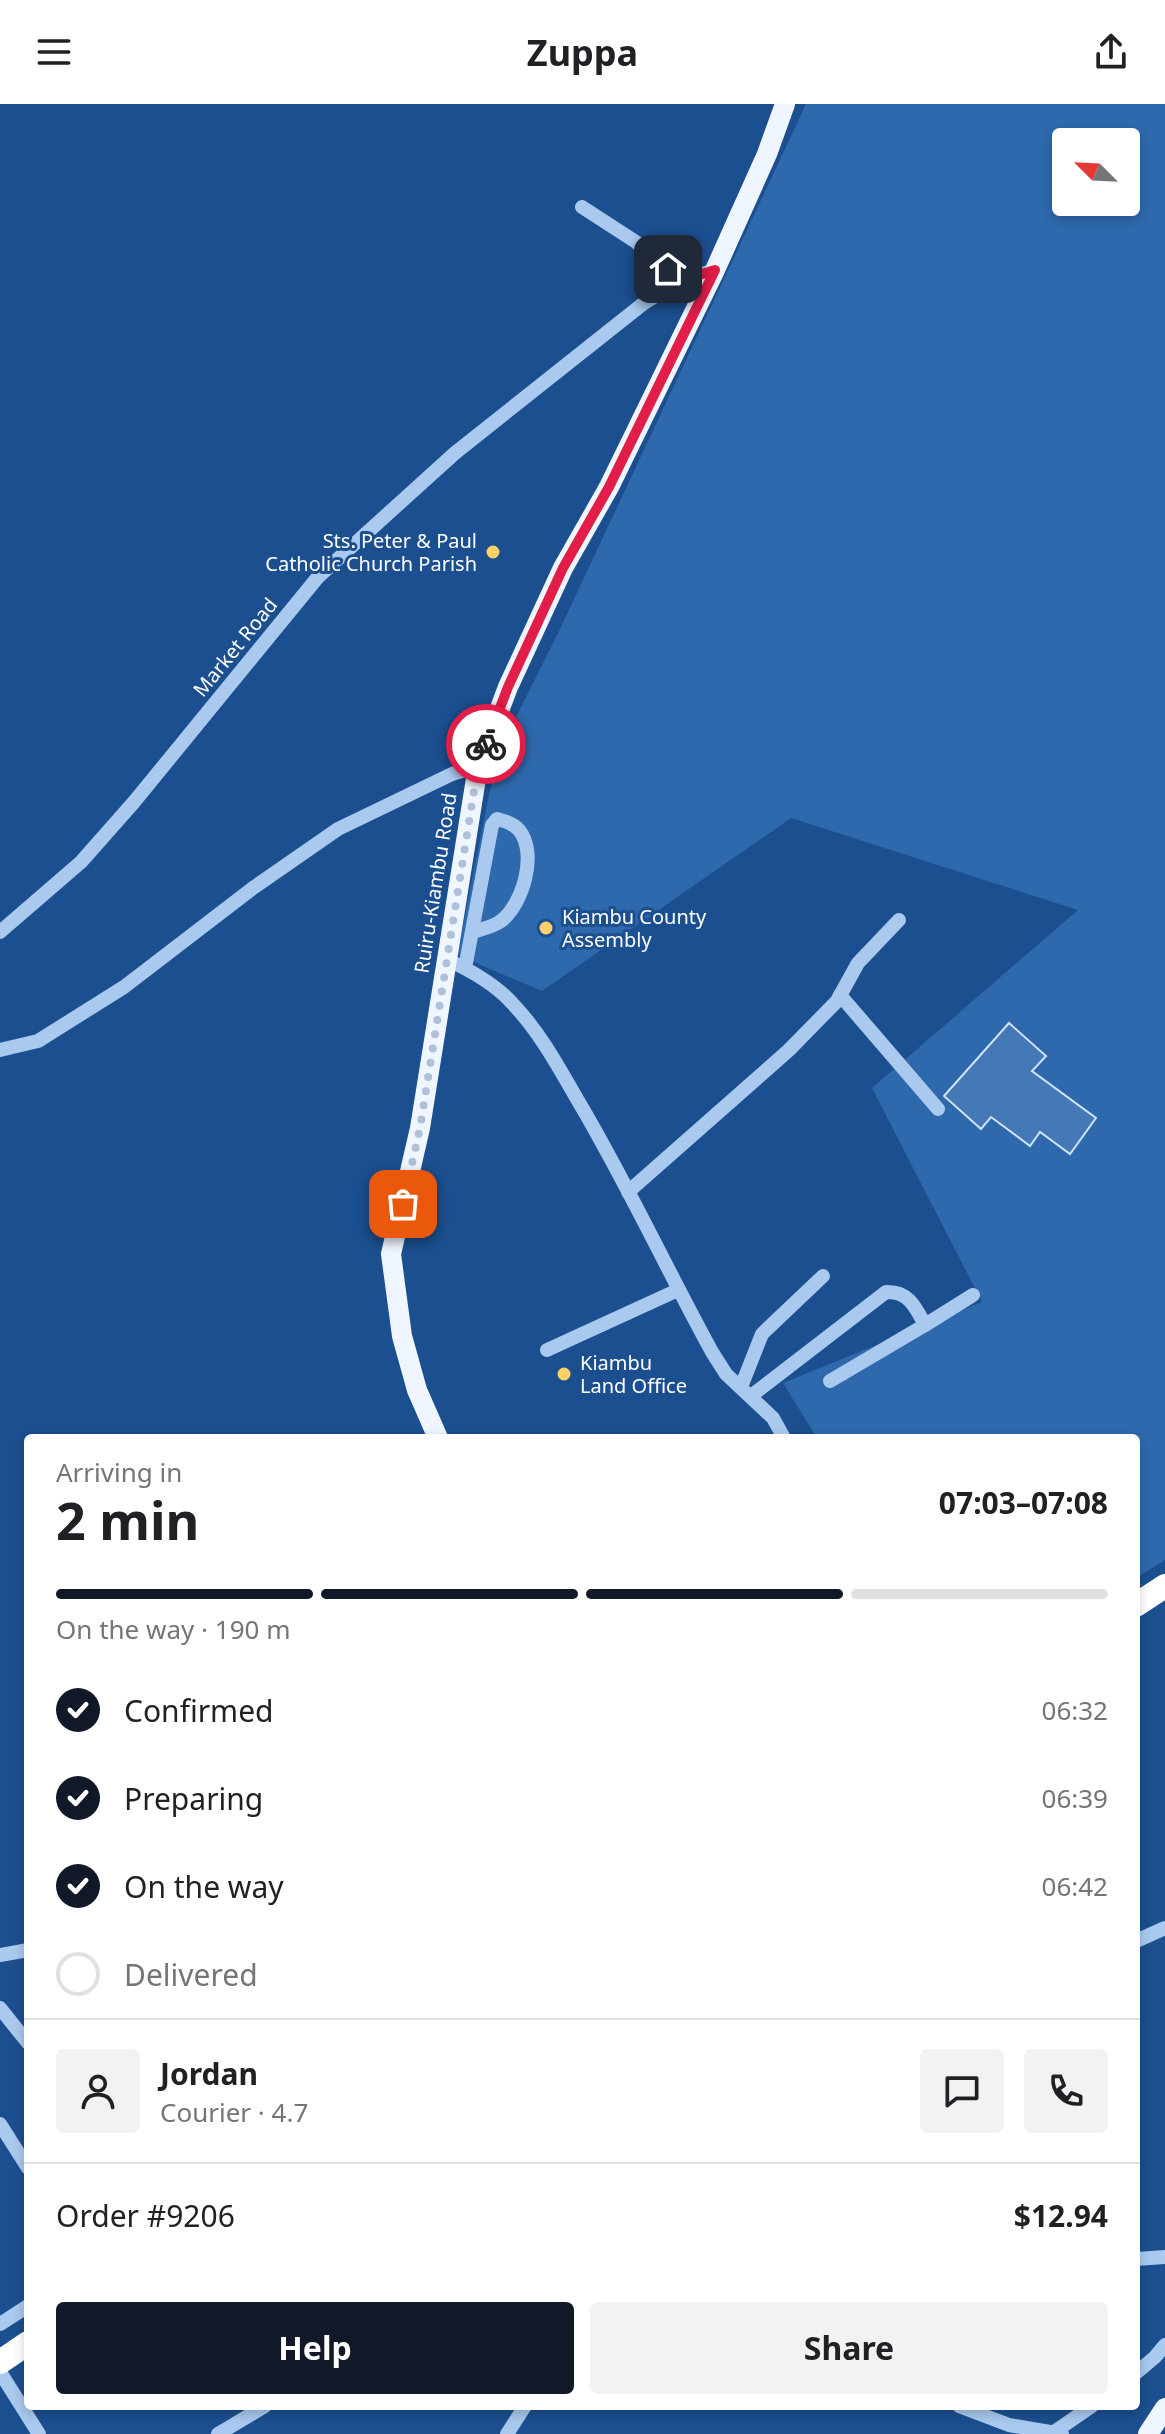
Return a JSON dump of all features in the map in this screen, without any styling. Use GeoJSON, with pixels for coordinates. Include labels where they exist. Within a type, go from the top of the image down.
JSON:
{"type":"FeatureCollection","features":[{"type":"Feature","properties":{"kind":"highway"},"geometry":{"type":"LineString","coordinates":[[1140,1602],[1165,1586]]}},
{"type":"Feature","properties":{"kind":"highway"},"geometry":{"type":"LineString","coordinates":[[0,2362],[24,2346]]}},
{"type":"Feature","properties":{"kind":"main road","name":"Ruiru-Kiambu Road"},"geometry":{"type":"LineString","coordinates":[[436,1434],[417,1390],[402,1336],[391,1254],[456,964],[478,766],[508,687],[563,568],[609,487],[715,270],[767,154],[785,104]]}},
{"type":"Feature","properties":{"kind":"main road"},"geometry":{"type":"LineString","coordinates":[[1148,2434],[1165,2408]]}},
{"type":"Feature","properties":{"kind":"street"},"geometry":{"type":"LineString","coordinates":[[582,207],[636,242],[680,281]]}},
{"type":"Feature","properties":{"kind":"street","name":"Market Road"},"geometry":{"type":"LineString","coordinates":[[0,932],[81,862],[318,577],[455,453],[644,303],[680,281],[715,270]]}},
{"type":"Feature","properties":{"kind":"street"},"geometry":{"type":"LineString","coordinates":[[0,1050],[38,1041],[124,987],[253,888],[338,829],[452,774],[478,766]]}},
{"type":"Feature","properties":{"kind":"street"},"geometry":{"type":"LineString","coordinates":[[472,932],[504,919],[515,904],[528,870],[525,842],[519,829],[508,822],[497,819],[492,825],[472,932],[456,964],[498,989],[528,1021],[549,1051],[584,1110],[719,1363],[726,1374],[773,1418],[782,1434]]}},
{"type":"Feature","properties":{"kind":"street"},"geometry":{"type":"LineString","coordinates":[[628,1192],[789,1050],[837,1001],[858,963],[899,920]]}},
{"type":"Feature","properties":{"kind":"street"},"geometry":{"type":"LineString","coordinates":[[840,995],[938,1109]]}},
{"type":"Feature","properties":{"kind":"street"},"geometry":{"type":"LineString","coordinates":[[746,1391],[762,1334],[823,1276]]}},
{"type":"Feature","properties":{"kind":"street"},"geometry":{"type":"LineString","coordinates":[[547,1350],[678,1290]]}},
{"type":"Feature","properties":{"kind":"street"},"geometry":{"type":"LineString","coordinates":[[746,1391],[886,1292],[895,1291],[906,1297],[925,1325]]}},
{"type":"Feature","properties":{"kind":"street"},"geometry":{"type":"LineString","coordinates":[[830,1381],[973,1295]]}},
{"type":"Feature","properties":{"kind":"street"},"geometry":{"type":"LineString","coordinates":[[1140,1939],[1165,1928]]}},
{"type":"Feature","properties":{"kind":"street"},"geometry":{"type":"LineString","coordinates":[[0,1955],[24,1951]]}},
{"type":"Feature","properties":{"kind":"street"},"geometry":{"type":"LineString","coordinates":[[0,2008],[24,2038]]}},
{"type":"Feature","properties":{"kind":"street"},"geometry":{"type":"LineString","coordinates":[[0,2124],[24,2162]]}},
{"type":"Feature","properties":{"kind":"street"},"geometry":{"type":"LineString","coordinates":[[1140,2259],[1165,2257]]}},
{"type":"Feature","properties":{"kind":"street"},"geometry":{"type":"LineString","coordinates":[[0,2324],[24,2309]]}},
{"type":"Feature","properties":{"kind":"street"},"geometry":{"type":"LineString","coordinates":[[1140,2367],[1165,2345]]}},
{"type":"Feature","properties":{"kind":"street"},"geometry":{"type":"LineString","coordinates":[[0,2372],[39,2434]]}},
{"type":"Feature","properties":{"kind":"street"},"geometry":{"type":"LineString","coordinates":[[218,2434],[258,2410]]}},
{"type":"Feature","properties":{"kind":"street"},"geometry":{"type":"LineString","coordinates":[[507,2434],[522,2410]]}},
{"type":"Feature","properties":{"kind":"street"},"geometry":{"type":"LineString","coordinates":[[970,2410],[1009,2425],[1058,2433],[1087,2410]]}},
{"type":"Feature","properties":{"kind":"shaded area"},"geometry":{"type":"Polygon","coordinates":[[[806,104],[1165,104],[1165,1560],[1140,1576],[1140,1434],[815,1434],[783,1383],[982,1302],[872,1088],[1078,910],[791,818],[542,991],[457,955],[497,755],[560,629],[806,104]]]}},
{"type":"Feature","properties":{"kind":"building"},"geometry":{"type":"Polygon","coordinates":[[[1009,1023],[1046,1056],[1032,1071],[1096,1118],[1070,1154],[1040,1132],[1030,1146],[991,1117],[981,1129],[944,1096],[1009,1023]]]}},
{"type":"Feature","properties":{"kind":"way so far"},"geometry":{"type":"LineString","coordinates":[[403,1204],[420,1128],[478,766],[486,744]]}},
{"type":"Feature","properties":{"kind":"place","name":"Sts. Peter & Paul Catholic Church Parish"},"geometry":{"type":"Point","coordinates":[493,552]}},
{"type":"Feature","properties":{"kind":"place","name":"Kiambu County Assembly"},"geometry":{"type":"Point","coordinates":[546,928]}},
{"type":"Feature","properties":{"kind":"place","name":"Kiambu Land Office"},"geometry":{"type":"Point","coordinates":[564,1374]}},
{"type":"Feature","properties":{"kind":"route"},"geometry":{"type":"LineString","coordinates":[[486,744],[508,687],[563,568],[609,487],[715,270],[680,281],[668,269]]}}]}
